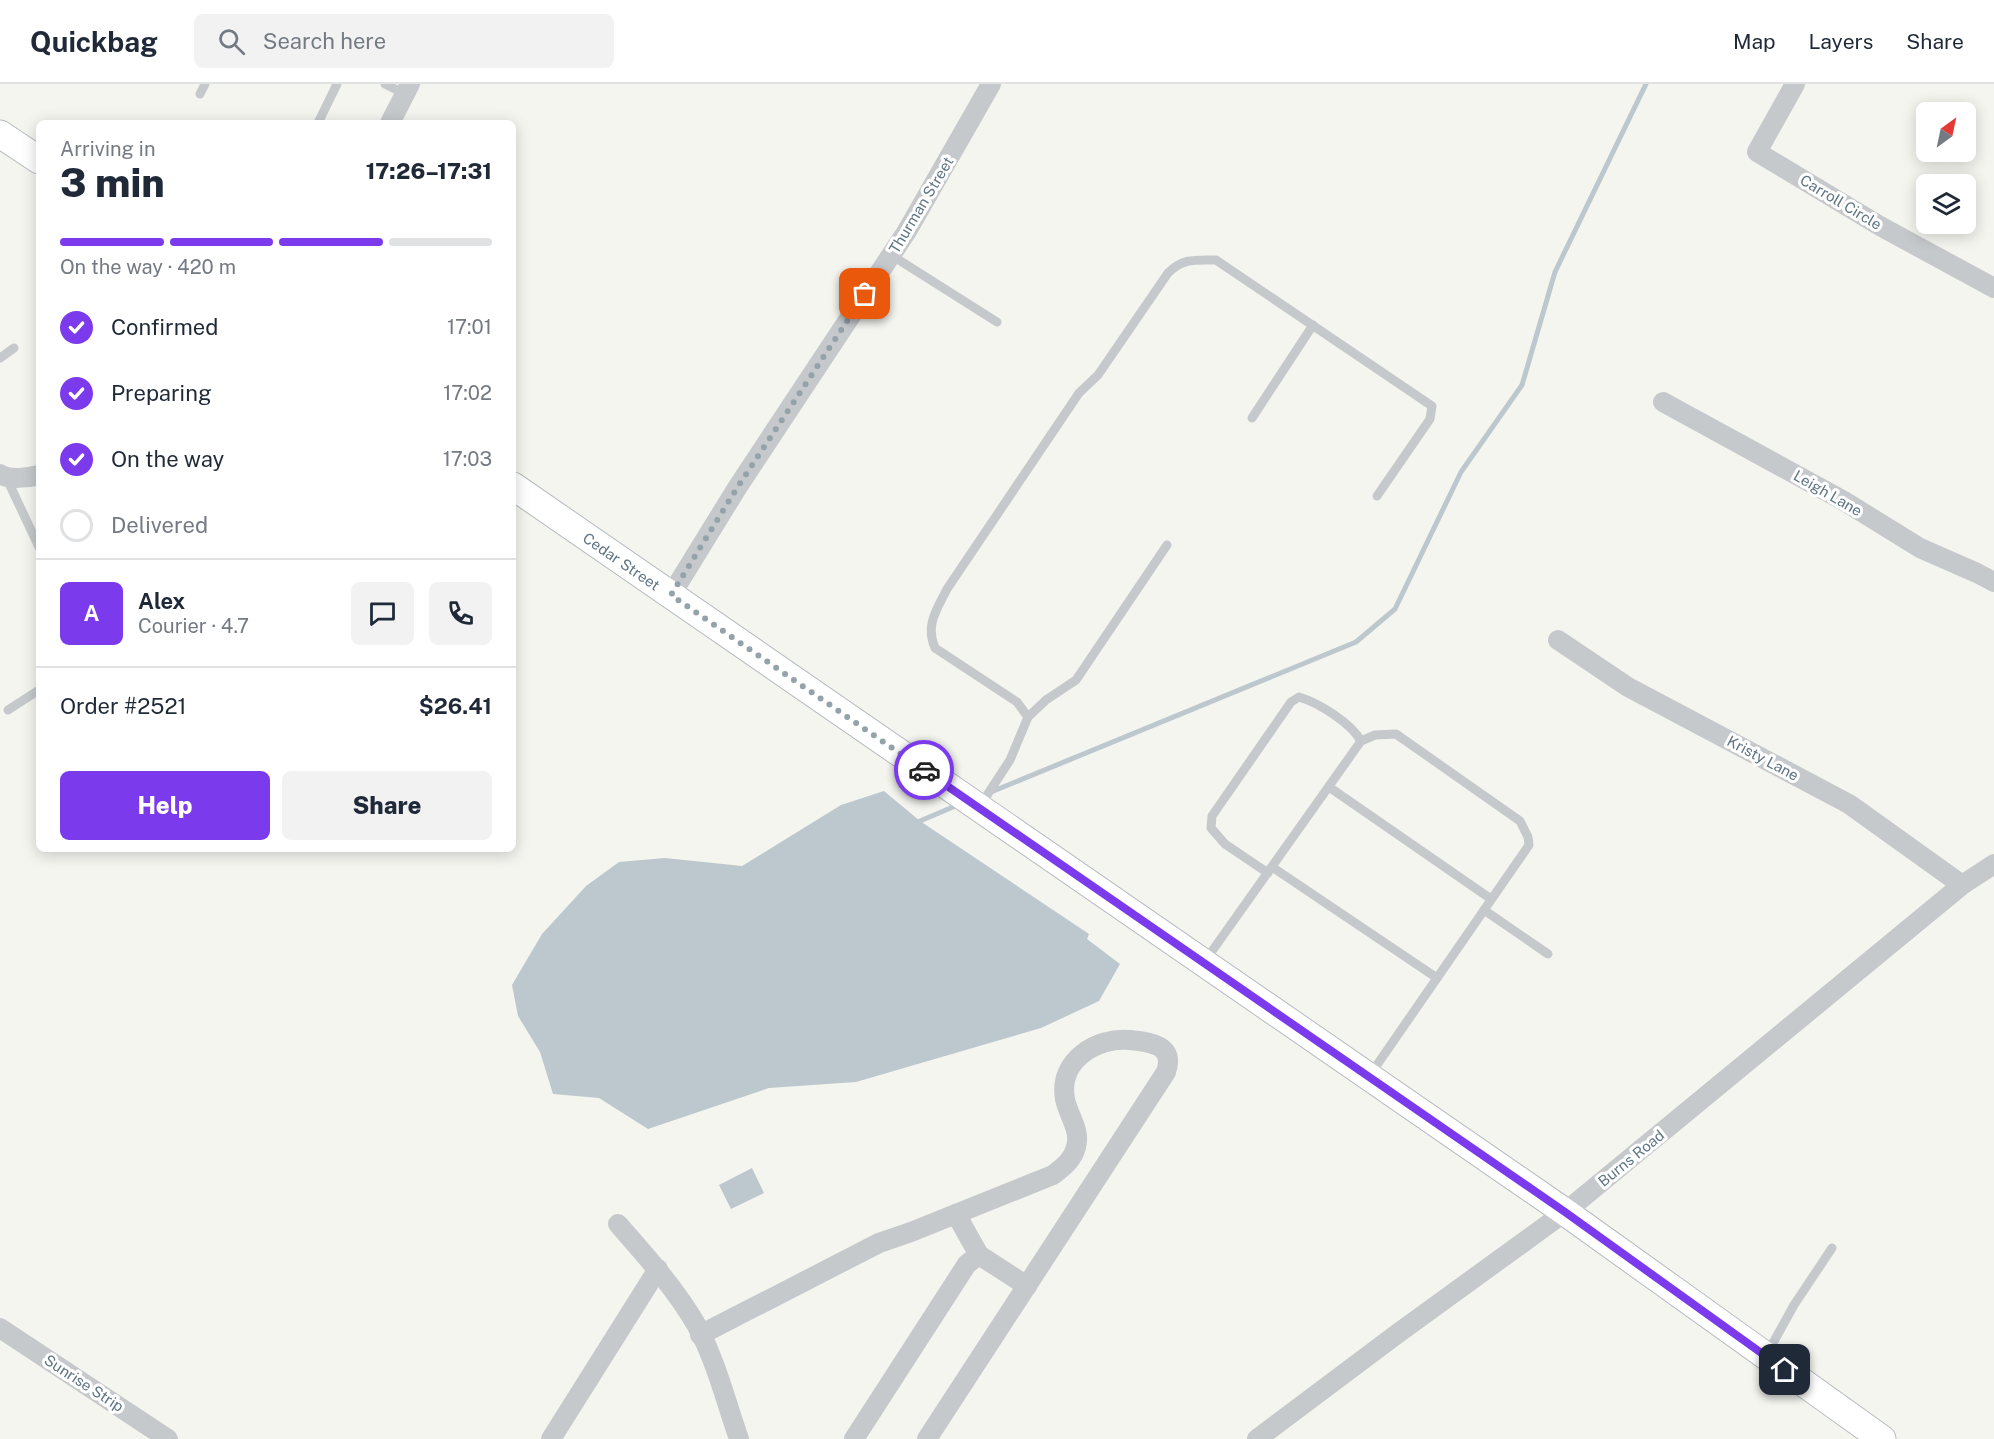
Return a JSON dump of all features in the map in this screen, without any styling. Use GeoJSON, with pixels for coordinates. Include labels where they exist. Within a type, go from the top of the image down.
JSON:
{"type":"FeatureCollection","features":[{"type":"Feature","properties":{"kind":"street","name":"Thurman Street"},"geometry":{"type":"LineString","coordinates":[[671,595],[737,488],[907,231],[991,84]]}},
{"type":"Feature","properties":{"kind":"street","name":"Carroll Circle"},"geometry":{"type":"LineString","coordinates":[[1795,84],[1757,152],[1880,226],[1994,288]]}},
{"type":"Feature","properties":{"kind":"street"},"geometry":{"type":"LineString","coordinates":[[392,120],[407,89]]}},
{"type":"Feature","properties":{"kind":"street"},"geometry":{"type":"LineString","coordinates":[[0,134],[36,158]]}},
{"type":"Feature","properties":{"kind":"street","name":"Leigh Lane"},"geometry":{"type":"LineString","coordinates":[[1663,402],[1844,501],[1920,548],[1994,582]]}},
{"type":"Feature","properties":{"kind":"street"},"geometry":{"type":"LineString","coordinates":[[3,476],[36,476]]}},
{"type":"Feature","properties":{"kind":"street","name":"Cedar Street"},"geometry":{"type":"LineString","coordinates":[[516,488],[1565,1212],[1882,1439]]}},
{"type":"Feature","properties":{"kind":"street","name":"Kristy Lane"},"geometry":{"type":"LineString","coordinates":[[1558,640],[1628,687],[1849,804],[1962,885]]}},
{"type":"Feature","properties":{"kind":"street","name":"Burns Road"},"geometry":{"type":"LineString","coordinates":[[1257,1439],[1565,1212],[1962,885],[1994,864]]}},
{"type":"Feature","properties":{"kind":"street"},"geometry":{"type":"LineString","coordinates":[[700,1335],[879,1243],[1053,1175],[1068,1163],[1076,1148],[1078,1134],[1064,1097],[1065,1083],[1071,1066],[1082,1053],[1100,1043],[1123,1039],[1150,1042],[1161,1047],[1167,1054],[1169,1063],[1166,1072],[927,1439]]}},
{"type":"Feature","properties":{"kind":"street"},"geometry":{"type":"LineString","coordinates":[[956,1214],[979,1255],[1027,1286]]}},
{"type":"Feature","properties":{"kind":"street"},"geometry":{"type":"LineString","coordinates":[[618,1224],[658,1269],[697,1327],[739,1439]]}},
{"type":"Feature","properties":{"kind":"street"},"geometry":{"type":"LineString","coordinates":[[854,1439],[967,1263],[979,1255]]}},
{"type":"Feature","properties":{"kind":"street"},"geometry":{"type":"LineString","coordinates":[[551,1439],[658,1269]]}},
{"type":"Feature","properties":{"kind":"street","name":"Sunrise Strip"},"geometry":{"type":"LineString","coordinates":[[0,1328],[168,1439]]}},
{"type":"Feature","properties":{"kind":"lane"},"geometry":{"type":"LineString","coordinates":[[200,94],[205,84]]}},
{"type":"Feature","properties":{"kind":"lane"},"geometry":{"type":"LineString","coordinates":[[319,120],[337,84]]}},
{"type":"Feature","properties":{"kind":"lane"},"geometry":{"type":"LineString","coordinates":[[385,84],[407,89]]}},
{"type":"Feature","properties":{"kind":"lane"},"geometry":{"type":"LineString","coordinates":[[891,255],[997,322]]}},
{"type":"Feature","properties":{"kind":"lane"},"geometry":{"type":"LineString","coordinates":[[1028,717],[1017,702],[935,648],[930,636],[933,618],[947,588],[1079,393],[1098,375],[1168,273],[1178,263],[1216,260],[1432,406],[1430,419],[1377,496]]}},
{"type":"Feature","properties":{"kind":"lane"},"geometry":{"type":"LineString","coordinates":[[1252,418],[1313,326]]}},
{"type":"Feature","properties":{"kind":"lane"},"geometry":{"type":"LineString","coordinates":[[0,358],[14,348]]}},
{"type":"Feature","properties":{"kind":"lane"},"geometry":{"type":"LineString","coordinates":[[3,476],[36,542]]}},
{"type":"Feature","properties":{"kind":"lane"},"geometry":{"type":"LineString","coordinates":[[979,808],[1011,760],[1028,717],[1046,700],[1076,680],[1167,545]]}},
{"type":"Feature","properties":{"kind":"lane"},"geometry":{"type":"LineString","coordinates":[[8,710],[36,692]]}},
{"type":"Feature","properties":{"kind":"lane"},"geometry":{"type":"LineString","coordinates":[[1361,741],[1356,731],[1311,701],[1299,697],[1291,702],[1212,816],[1211,828],[1225,843],[1437,978]]}},
{"type":"Feature","properties":{"kind":"lane"},"geometry":{"type":"LineString","coordinates":[[1204,963],[1361,741],[1375,735],[1396,734],[1520,820],[1529,845],[1369,1077]]}},
{"type":"Feature","properties":{"kind":"lane"},"geometry":{"type":"LineString","coordinates":[[1329,787],[1491,900]]}},
{"type":"Feature","properties":{"kind":"lane"},"geometry":{"type":"LineString","coordinates":[[1484,910],[1548,954]]}},
{"type":"Feature","properties":{"kind":"lane"},"geometry":{"type":"LineString","coordinates":[[1766,1357],[1794,1305],[1832,1248]]}},
{"type":"Feature","properties":{"kind":"shaded area"},"geometry":{"type":"Polygon","coordinates":[[[884,791],[920,821],[1089,934],[1087,939],[1120,964],[1099,1001],[1041,1028],[856,1082],[769,1088],[648,1129],[599,1098],[553,1094],[540,1052],[518,1016],[512,985],[542,934],[586,886],[619,862],[665,858],[742,866],[841,805],[884,791]]]}},
{"type":"Feature","properties":{"kind":"shaded area"},"geometry":{"type":"Polygon","coordinates":[[[752,1168],[764,1193],[731,1209],[719,1185],[752,1168]]]}},
{"type":"Feature","properties":{"kind":"waterway"},"geometry":{"type":"LineString","coordinates":[[991,792],[1356,642],[1395,609],[1461,472],[1522,385],[1555,272],[1646,84]]}},
{"type":"Feature","properties":{"kind":"waterway"},"geometry":{"type":"LineString","coordinates":[[920,821],[960,804]]}},
{"type":"Feature","properties":{"kind":"way so far"},"geometry":{"type":"LineString","coordinates":[[865,294],[737,488],[671,595],[924,770]]}},
{"type":"Feature","properties":{"kind":"route"},"geometry":{"type":"LineString","coordinates":[[924,770],[1565,1212],[1785,1370]]}}]}
